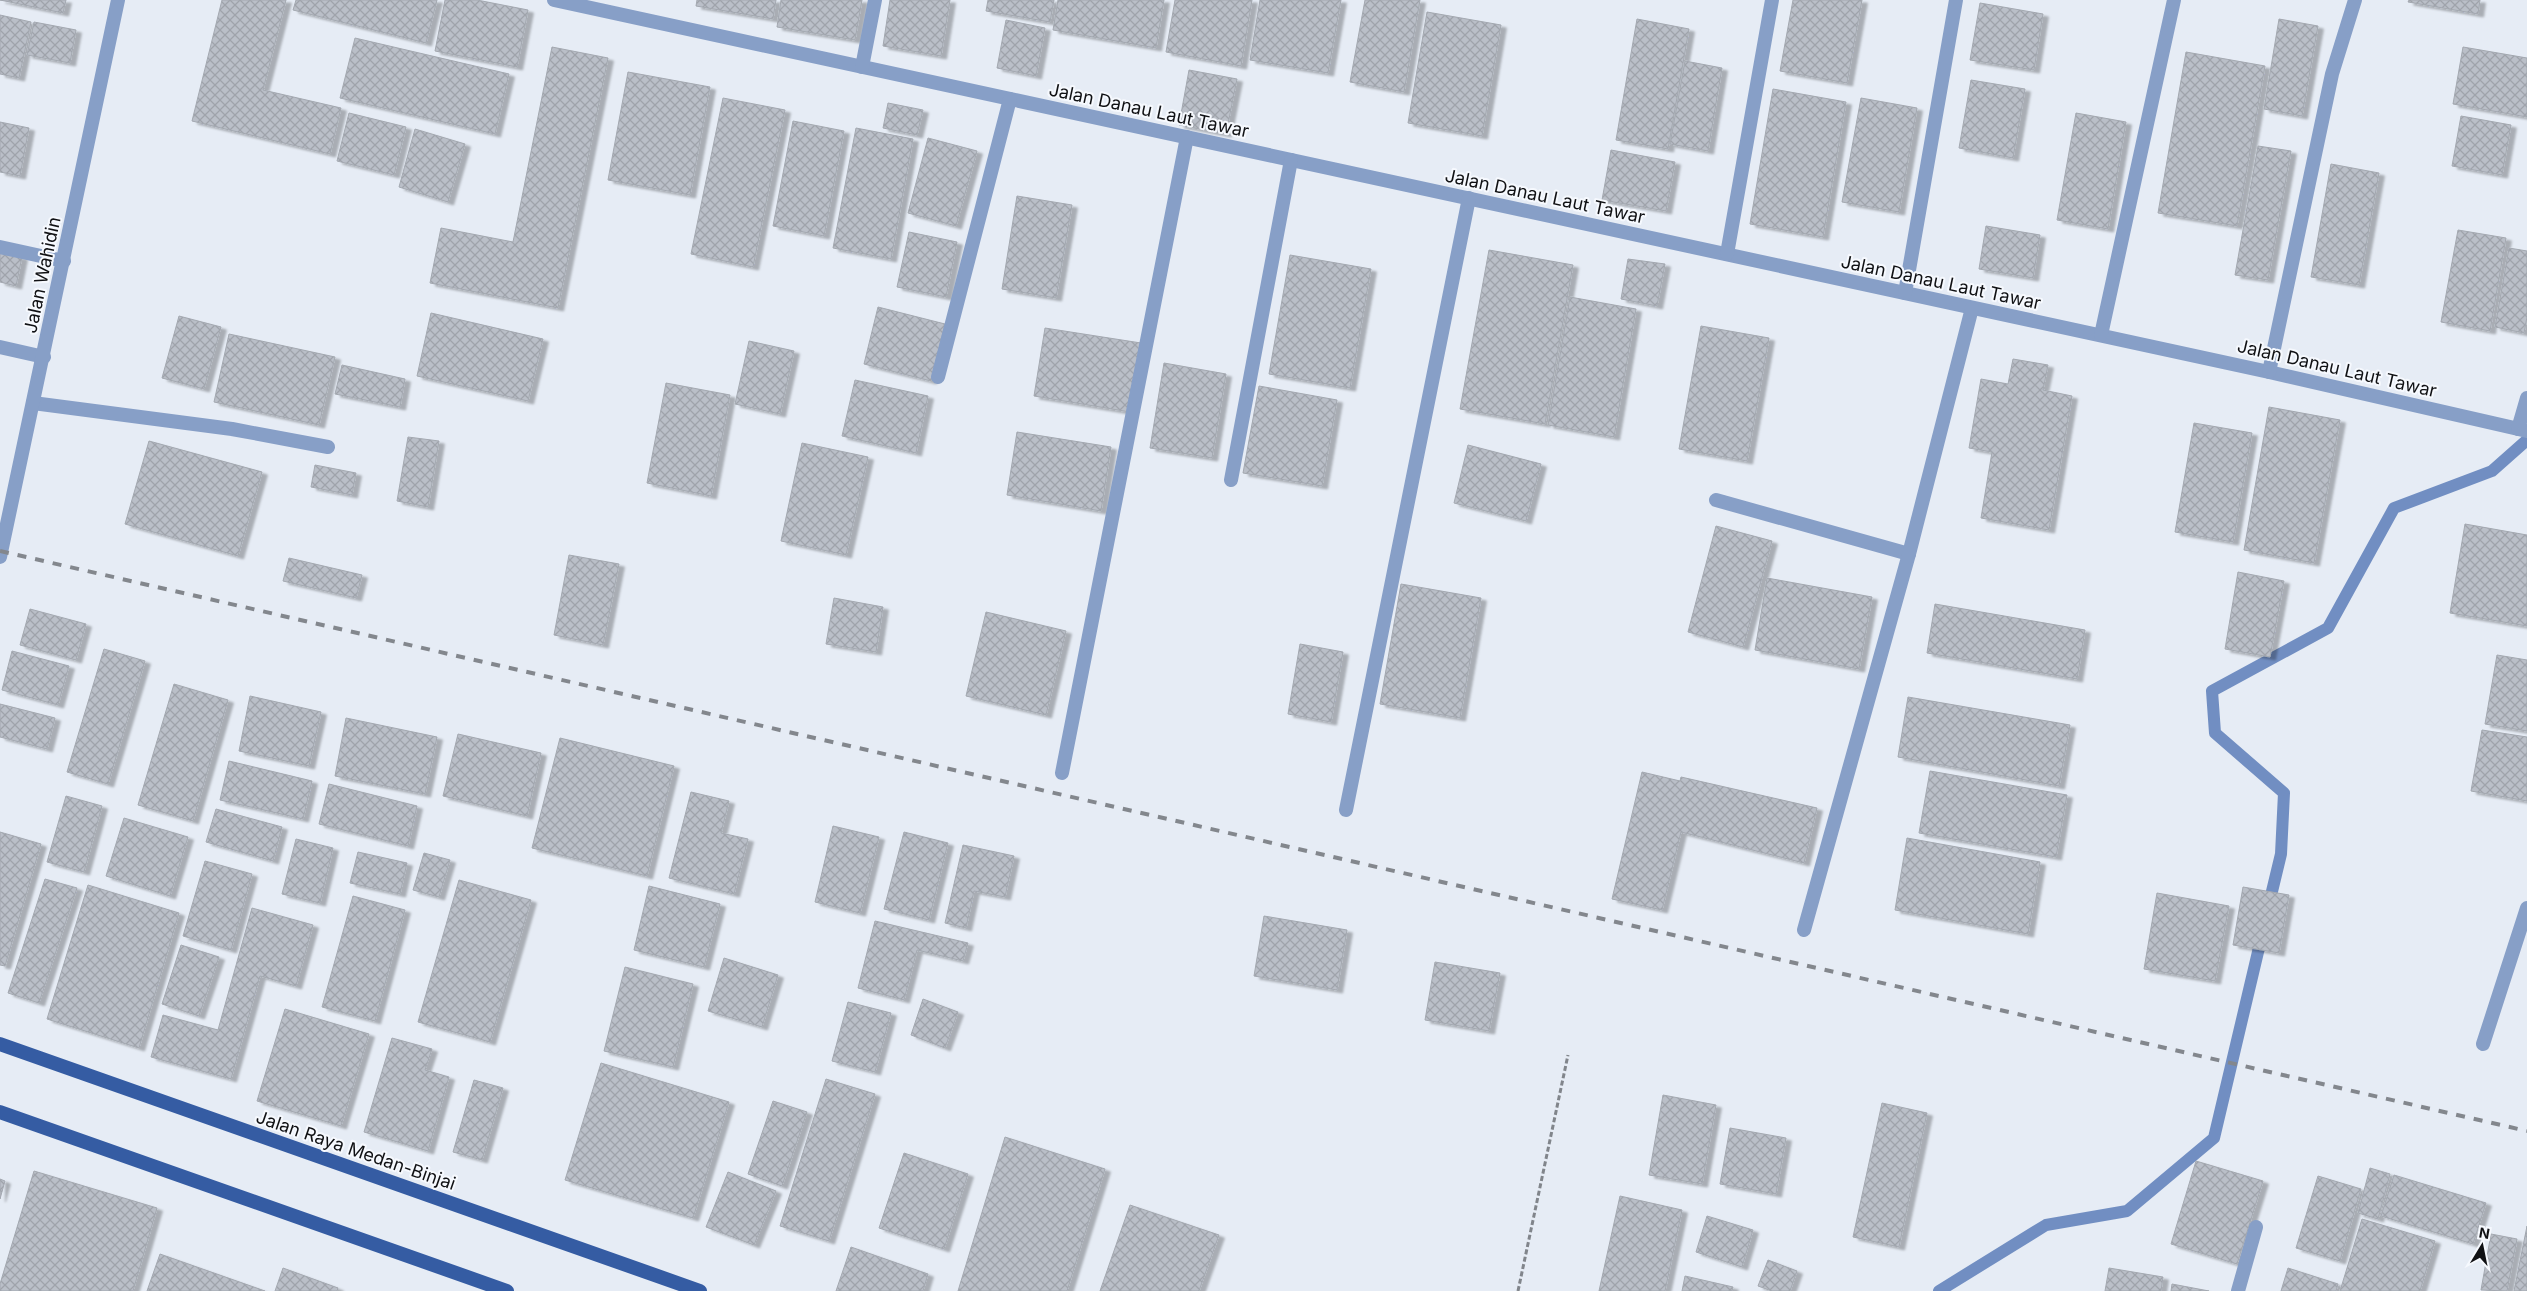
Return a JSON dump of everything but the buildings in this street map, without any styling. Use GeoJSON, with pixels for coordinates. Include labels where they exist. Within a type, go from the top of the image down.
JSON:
{"type":"FeatureCollection","features":[{"type":"Feature","properties":{"kind":"main road","name":"Jalan Raya Medan-Binjai"},"geometry":{"type":"LineString","coordinates":[[0,1044],[700,1291]]}},
{"type":"Feature","properties":{"kind":"main road"},"geometry":{"type":"LineString","coordinates":[[0,1112],[507,1291]]}},
{"type":"Feature","properties":{"kind":"street","name":"Jalan Wahidin"},"geometry":{"type":"LineString","coordinates":[[0,556],[44,357],[118,0]]}},
{"type":"Feature","properties":{"kind":"street","name":"Jalan Danau Laut Tawar"},"geometry":{"type":"LineString","coordinates":[[554,0],[2269,372],[2522,430]]}},
{"type":"Feature","properties":{"kind":"street"},"geometry":{"type":"LineString","coordinates":[[862,67],[875,0]]}},
{"type":"Feature","properties":{"kind":"street"},"geometry":{"type":"LineString","coordinates":[[1727,254],[1772,0]]}},
{"type":"Feature","properties":{"kind":"street"},"geometry":{"type":"LineString","coordinates":[[1905,293],[1956,0]]}},
{"type":"Feature","properties":{"kind":"street"},"geometry":{"type":"LineString","coordinates":[[2101,336],[2174,0]]}},
{"type":"Feature","properties":{"kind":"street"},"geometry":{"type":"LineString","coordinates":[[2269,372],[2332,74],[2354,0]]}},
{"type":"Feature","properties":{"kind":"street"},"geometry":{"type":"LineString","coordinates":[[938,377],[1010,99]]}},
{"type":"Feature","properties":{"kind":"street"},"geometry":{"type":"LineString","coordinates":[[1062,773],[1187,137]]}},
{"type":"Feature","properties":{"kind":"street"},"geometry":{"type":"LineString","coordinates":[[1231,480],[1291,160]]}},
{"type":"Feature","properties":{"kind":"street"},"geometry":{"type":"LineString","coordinates":[[1346,810],[1469,198]]}},
{"type":"Feature","properties":{"kind":"street"},"geometry":{"type":"LineString","coordinates":[[0,247],[64,261]]}},
{"type":"Feature","properties":{"kind":"street"},"geometry":{"type":"LineString","coordinates":[[1804,930],[1909,554],[1972,308]]}},
{"type":"Feature","properties":{"kind":"street"},"geometry":{"type":"LineString","coordinates":[[0,347],[44,357]]}},
{"type":"Feature","properties":{"kind":"street"},"geometry":{"type":"LineString","coordinates":[[2522,430],[2527,398]]}},
{"type":"Feature","properties":{"kind":"street"},"geometry":{"type":"LineString","coordinates":[[34,404],[232,429],[328,447]]}},
{"type":"Feature","properties":{"kind":"street"},"geometry":{"type":"LineString","coordinates":[[1716,500],[1909,554]]}},
{"type":"Feature","properties":{"kind":"street"},"geometry":{"type":"LineString","coordinates":[[2483,1044],[2527,908]]}},
{"type":"Feature","properties":{"kind":"street"},"geometry":{"type":"LineString","coordinates":[[2238,1291],[2256,1227]]}},
{"type":"Feature","properties":{"kind":"path"},"geometry":{"type":"LineString","coordinates":[[1518,1291],[1568,1055]]}},
{"type":"Feature","properties":{"kind":"waterway"},"geometry":{"type":"LineString","coordinates":[[2268,908],[2281,854],[2284,793],[2215,733],[2212,691],[2328,628],[2394,508],[2492,471],[2527,440]]}},
{"type":"Feature","properties":{"kind":"waterway"},"geometry":{"type":"LineString","coordinates":[[1939,1291],[2046,1225],[2127,1211],[2214,1138],[2262,935]]}},
{"type":"Feature","properties":{"kind":"railway"},"geometry":{"type":"LineString","coordinates":[[0,551],[2527,1131]]}}]}
